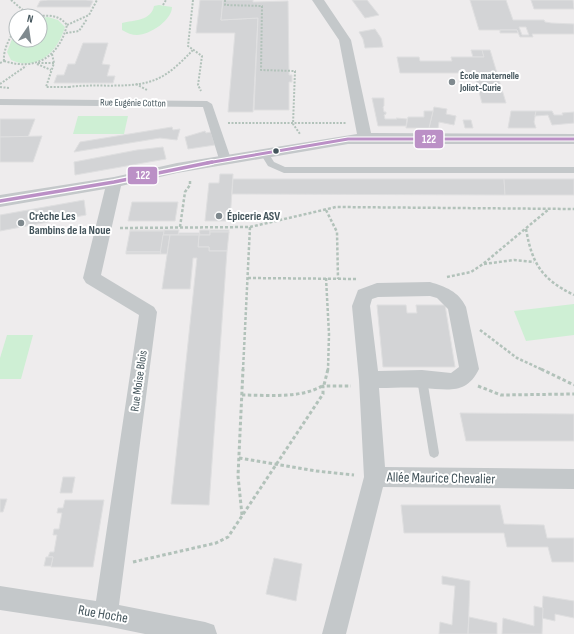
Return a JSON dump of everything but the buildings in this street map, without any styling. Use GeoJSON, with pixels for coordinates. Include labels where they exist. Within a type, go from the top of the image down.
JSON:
{"type":"FeatureCollection","features":[{"type":"Feature","properties":{"kind":"street"},"geometry":{"type":"LineString","coordinates":[[318,0],[344,40],[365,138]]}},
{"type":"Feature","properties":{"kind":"street","name":"Rue Eugénie Cotton"},"geometry":{"type":"LineString","coordinates":[[0,102],[207,104]]}},
{"type":"Feature","properties":{"kind":"street"},"geometry":{"type":"LineString","coordinates":[[207,104],[225,159]]}},
{"type":"Feature","properties":{"kind":"street"},"geometry":{"type":"LineString","coordinates":[[0,201],[114,182],[225,159],[365,138],[574,139]]}},
{"type":"Feature","properties":{"kind":"street","name":"Rue Moise Blois"},"geometry":{"type":"LineString","coordinates":[[106,614],[148,312],[92,278],[114,182]]}},
{"type":"Feature","properties":{"kind":"street"},"geometry":{"type":"LineString","coordinates":[[369,383],[422,379],[452,382],[462,378],[469,369],[457,307],[451,299],[443,293],[430,289],[377,290],[364,295],[361,306],[369,383],[375,477]]}},
{"type":"Feature","properties":{"kind":"street","name":"Allée Maurice Chevalier"},"geometry":{"type":"LineString","coordinates":[[334,634],[375,477],[574,479]]}},
{"type":"Feature","properties":{"kind":"street","name":"Rue Hoche"},"geometry":{"type":"LineString","coordinates":[[0,598],[106,614],[204,634]]}},
{"type":"Feature","properties":{"kind":"lane"},"geometry":{"type":"LineString","coordinates":[[264,153],[271,164],[284,170],[574,170]]}},
{"type":"Feature","properties":{"kind":"lane"},"geometry":{"type":"LineString","coordinates":[[422,379],[434,453]]}},
{"type":"Feature","properties":{"kind":"path"},"geometry":{"type":"LineString","coordinates":[[11,0],[20,8]]}},
{"type":"Feature","properties":{"kind":"path"},"geometry":{"type":"LineString","coordinates":[[66,33],[79,30],[94,11],[97,0]]}},
{"type":"Feature","properties":{"kind":"path"},"geometry":{"type":"LineString","coordinates":[[163,5],[166,0]]}},
{"type":"Feature","properties":{"kind":"path"},"geometry":{"type":"LineString","coordinates":[[193,0],[188,46],[202,56],[198,85],[207,104]]}},
{"type":"Feature","properties":{"kind":"path"},"geometry":{"type":"LineString","coordinates":[[225,0],[225,5],[262,6],[261,70],[295,71],[294,124],[308,146]]}},
{"type":"Feature","properties":{"kind":"path"},"geometry":{"type":"LineString","coordinates":[[48,17],[61,19],[67,25]]}},
{"type":"Feature","properties":{"kind":"path"},"geometry":{"type":"LineString","coordinates":[[67,25],[87,19]]}},
{"type":"Feature","properties":{"kind":"path"},"geometry":{"type":"LineString","coordinates":[[0,63],[4,61],[26,65],[43,60],[57,49],[66,33],[67,25]]}},
{"type":"Feature","properties":{"kind":"path"},"geometry":{"type":"LineString","coordinates":[[4,61],[3,54],[8,43]]}},
{"type":"Feature","properties":{"kind":"path"},"geometry":{"type":"LineString","coordinates":[[52,54],[54,63],[46,87],[69,87],[97,84],[138,84],[158,79],[180,64],[193,50]]}},
{"type":"Feature","properties":{"kind":"path"},"geometry":{"type":"LineString","coordinates":[[35,63],[54,63]]}},
{"type":"Feature","properties":{"kind":"path"},"geometry":{"type":"LineString","coordinates":[[35,63],[51,70]]}},
{"type":"Feature","properties":{"kind":"path"},"geometry":{"type":"LineString","coordinates":[[0,84],[26,65]]}},
{"type":"Feature","properties":{"kind":"path"},"geometry":{"type":"LineString","coordinates":[[64,102],[69,87]]}},
{"type":"Feature","properties":{"kind":"path"},"geometry":{"type":"LineString","coordinates":[[213,123],[362,123]]}},
{"type":"Feature","properties":{"kind":"path"},"geometry":{"type":"LineString","coordinates":[[180,227],[186,192],[190,185],[190,166]]}},
{"type":"Feature","properties":{"kind":"path"},"geometry":{"type":"LineString","coordinates":[[104,228],[250,227],[336,208],[574,209]]}},
{"type":"Feature","properties":{"kind":"path"},"geometry":{"type":"LineString","coordinates":[[443,278],[471,272],[483,264],[549,209]]}},
{"type":"Feature","properties":{"kind":"path"},"geometry":{"type":"LineString","coordinates":[[326,210],[337,232],[338,279]]}},
{"type":"Feature","properties":{"kind":"path"},"geometry":{"type":"LineString","coordinates":[[242,516],[238,476],[250,227]]}},
{"type":"Feature","properties":{"kind":"path"},"geometry":{"type":"LineString","coordinates":[[526,229],[534,262],[546,274],[574,295]]}},
{"type":"Feature","properties":{"kind":"path"},"geometry":{"type":"LineString","coordinates":[[483,264],[514,260],[534,262]]}},
{"type":"Feature","properties":{"kind":"path"},"geometry":{"type":"LineString","coordinates":[[248,278],[361,278]]}},
{"type":"Feature","properties":{"kind":"path"},"geometry":{"type":"LineString","coordinates":[[113,567],[216,543],[228,537],[323,394],[323,386],[327,381],[330,363],[326,278]]}},
{"type":"Feature","properties":{"kind":"path"},"geometry":{"type":"LineString","coordinates":[[460,320],[484,332],[517,358],[574,385]]}},
{"type":"Feature","properties":{"kind":"path"},"geometry":{"type":"LineString","coordinates":[[462,378],[501,394],[574,394]]}},
{"type":"Feature","properties":{"kind":"path"},"geometry":{"type":"LineString","coordinates":[[242,395],[298,393],[323,386],[369,383]]}},
{"type":"Feature","properties":{"kind":"path"},"geometry":{"type":"LineString","coordinates":[[239,458],[316,472],[375,477]]}},
{"type":"Feature","properties":{"kind":"green space"},"geometry":{"type":"Polygon","coordinates":[[[159,5],[172,7],[168,17],[154,30],[133,35],[122,30],[122,23],[146,17],[152,11],[154,6],[159,5]]]}},
{"type":"Feature","properties":{"kind":"green space"},"geometry":{"type":"Polygon","coordinates":[[[48,17],[58,20],[65,27],[62,36],[52,51],[46,57],[38,61],[21,63],[11,60],[7,52],[9,48],[48,48],[48,17]]]}},
{"type":"Feature","properties":{"kind":"green space"},"geometry":{"type":"Polygon","coordinates":[[[78,116],[128,116],[124,134],[73,134],[78,116]]]}},
{"type":"Feature","properties":{"kind":"green space"},"geometry":{"type":"Polygon","coordinates":[[[574,304],[574,335],[526,341],[514,311],[574,304]]]}},
{"type":"Feature","properties":{"kind":"green space"},"geometry":{"type":"Polygon","coordinates":[[[7,335],[33,335],[21,379],[0,379],[0,358],[7,335]]]}},
{"type":"Feature","properties":{"kind":"transit line","name":"122"},"geometry":{"type":"LineString","coordinates":[[0,201],[114,182],[177,168],[348,139],[574,139]]}},
{"type":"Feature","properties":{"kind":"place","name":"École maternelle Joliot-Curie"},"geometry":{"type":"Point","coordinates":[452,82]}},
{"type":"Feature","properties":{"kind":"place","name":"Épicerie ASV"},"geometry":{"type":"Point","coordinates":[219,216]}},
{"type":"Feature","properties":{"kind":"place","name":"Crèche Les Bambins de la Noue"},"geometry":{"type":"Point","coordinates":[21,223]}}]}
